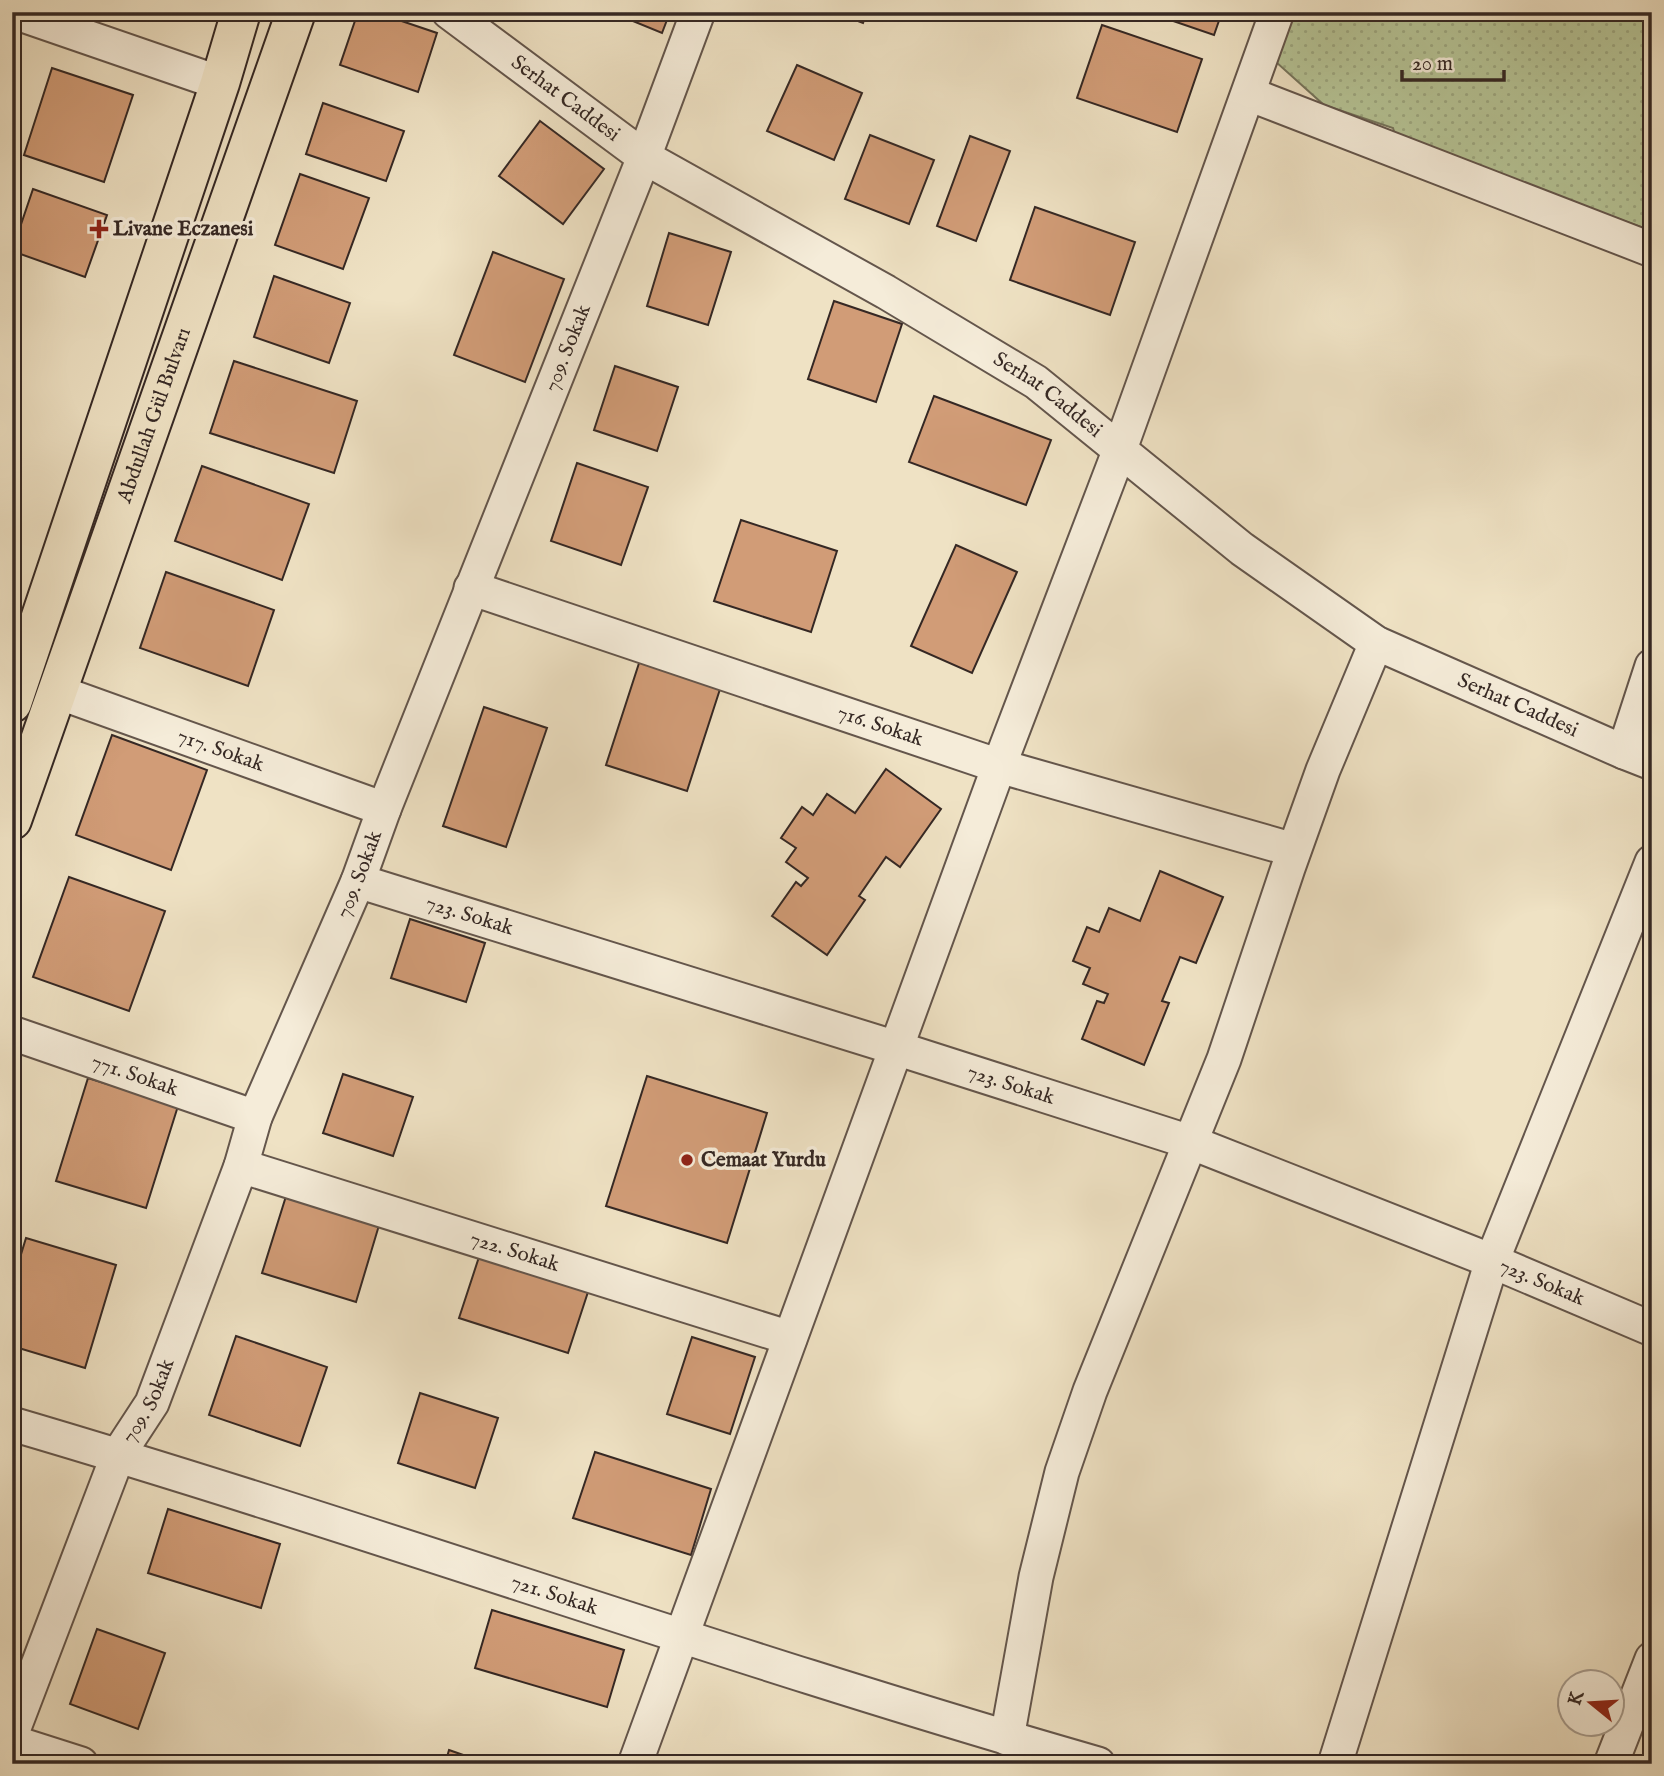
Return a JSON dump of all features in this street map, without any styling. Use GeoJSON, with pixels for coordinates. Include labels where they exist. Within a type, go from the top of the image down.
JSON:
{"type":"FeatureCollection","features":[{"type":"Feature","properties":{"kind":"main road","name":"Abdullah Gül Bulvarı"},"geometry":{"type":"LineString","coordinates":[[12,703],[241,12]]}},
{"type":"Feature","properties":{"kind":"main road","name":"Abdullah Gül Bulvarı"},"geometry":{"type":"LineString","coordinates":[[12,820],[296,12]]}},
{"type":"Feature","properties":{"kind":"street"},"geometry":{"type":"LineString","coordinates":[[14,12],[219,83]]}},
{"type":"Feature","properties":{"kind":"street","name":"Serhat Caddesi"},"geometry":{"type":"LineString","coordinates":[[449,12],[644,157],[886,292],[1037,382],[1242,549],[1376,643],[1638,757]]}},
{"type":"Feature","properties":{"kind":"street","name":"709. Sokak"},"geometry":{"type":"LineString","coordinates":[[12,1733],[118,1455],[152,1404],[241,1167],[256,1117],[358,881],[471,588],[644,157],[698,12]]}},
{"type":"Feature","properties":{"kind":"street"},"geometry":{"type":"LineString","coordinates":[[635,1764],[999,766],[1120,449],[1277,12]]}},
{"type":"Feature","properties":{"kind":"street"},"geometry":{"type":"LineString","coordinates":[[1249,94],[1652,250]]}},
{"type":"Feature","properties":{"kind":"street","name":"716. Sokak"},"geometry":{"type":"LineString","coordinates":[[471,588],[999,766],[1294,850]]}},
{"type":"Feature","properties":{"kind":"street"},"geometry":{"type":"LineString","coordinates":[[1007,1738],[1037,1577],[1062,1472],[1090,1391],[1224,1059],[1323,770],[1376,643]]}},
{"type":"Feature","properties":{"kind":"street"},"geometry":{"type":"LineString","coordinates":[[1638,757],[1652,666]]}},
{"type":"Feature","properties":{"kind":"street","name":"717. Sokak"},"geometry":{"type":"LineString","coordinates":[[58,692],[384,809]]}},
{"type":"Feature","properties":{"kind":"street"},"geometry":{"type":"LineString","coordinates":[[1335,1764],[1492,1261],[1652,862]]}},
{"type":"Feature","properties":{"kind":"street","name":"723. Sokak"},"geometry":{"type":"LineString","coordinates":[[358,881],[1190,1142],[1492,1261],[1652,1329]]}},
{"type":"Feature","properties":{"kind":"street","name":"771. Sokak"},"geometry":{"type":"LineString","coordinates":[[12,1033],[256,1117]]}},
{"type":"Feature","properties":{"kind":"street","name":"722. Sokak"},"geometry":{"type":"LineString","coordinates":[[241,1167],[790,1338]]}},
{"type":"Feature","properties":{"kind":"street","name":"721. Sokak"},"geometry":{"type":"LineString","coordinates":[[12,1424],[118,1455],[681,1636],[1098,1764]]}},
{"type":"Feature","properties":{"kind":"street"},"geometry":{"type":"LineString","coordinates":[[1611,1764],[1652,1659]]}},
{"type":"Feature","properties":{"kind":"street"},"geometry":{"type":"LineString","coordinates":[[12,1742],[81,1764]]}},
{"type":"Feature","properties":{"kind":"green space"},"geometry":{"type":"Polygon","coordinates":[[[1292,12],[1652,12],[1652,231],[1396,138],[1393,128],[1324,105],[1276,62],[1292,12]]]}},
{"type":"Feature","properties":{"kind":"building"},"geometry":{"type":"Polygon","coordinates":[[[358,12],[375,12],[437,33],[418,92],[340,65],[358,12]]]}},
{"type":"Feature","properties":{"kind":"building"},"geometry":{"type":"Polygon","coordinates":[[[611,12],[670,12],[662,33],[611,12]]]}},
{"type":"Feature","properties":{"kind":"building"},"geometry":{"type":"Polygon","coordinates":[[[834,12],[867,12],[863,23],[834,12]]]}},
{"type":"Feature","properties":{"kind":"building"},"geometry":{"type":"Polygon","coordinates":[[[1147,12],[1222,12],[1214,35],[1147,12]]]}},
{"type":"Feature","properties":{"kind":"building"},"geometry":{"type":"Polygon","coordinates":[[[1102,25],[1202,59],[1177,132],[1077,98],[1102,25]]]}},
{"type":"Feature","properties":{"kind":"building"},"geometry":{"type":"Polygon","coordinates":[[[797,65],[862,93],[834,160],[767,131],[797,65]]]}},
{"type":"Feature","properties":{"kind":"building"},"geometry":{"type":"Polygon","coordinates":[[[52,68],[133,95],[104,182],[24,155],[52,68]]]}},
{"type":"Feature","properties":{"kind":"building"},"geometry":{"type":"Polygon","coordinates":[[[323,103],[404,131],[386,181],[306,154],[323,103]]]}},
{"type":"Feature","properties":{"kind":"building"},"geometry":{"type":"Polygon","coordinates":[[[540,121],[604,169],[563,224],[499,176],[540,121]]]}},
{"type":"Feature","properties":{"kind":"building"},"geometry":{"type":"Polygon","coordinates":[[[870,135],[934,160],[909,224],[845,199],[870,135]]]}},
{"type":"Feature","properties":{"kind":"building"},"geometry":{"type":"Polygon","coordinates":[[[970,136],[1010,151],[976,241],[937,226],[970,136]]]}},
{"type":"Feature","properties":{"kind":"building"},"geometry":{"type":"Polygon","coordinates":[[[300,174],[369,198],[343,269],[275,245],[300,174]]]}},
{"type":"Feature","properties":{"kind":"building"},"geometry":{"type":"Polygon","coordinates":[[[33,189],[107,215],[85,277],[12,251],[33,189]]]}},
{"type":"Feature","properties":{"kind":"building"},"geometry":{"type":"Polygon","coordinates":[[[1035,207],[1135,242],[1110,315],[1010,280],[1035,207]]]}},
{"type":"Feature","properties":{"kind":"building"},"geometry":{"type":"Polygon","coordinates":[[[669,233],[731,252],[708,325],[647,306],[669,233]]]}},
{"type":"Feature","properties":{"kind":"building"},"geometry":{"type":"Polygon","coordinates":[[[493,252],[564,279],[525,382],[454,355],[493,252]]]}},
{"type":"Feature","properties":{"kind":"building"},"geometry":{"type":"Polygon","coordinates":[[[274,276],[350,303],[329,363],[254,337],[274,276]]]}},
{"type":"Feature","properties":{"kind":"building"},"geometry":{"type":"Polygon","coordinates":[[[834,301],[902,324],[876,402],[808,379],[834,301]]]}},
{"type":"Feature","properties":{"kind":"building"},"geometry":{"type":"Polygon","coordinates":[[[234,361],[357,401],[334,473],[210,433],[234,361]]]}},
{"type":"Feature","properties":{"kind":"building"},"geometry":{"type":"Polygon","coordinates":[[[615,366],[678,387],[657,451],[594,430],[615,366]]]}},
{"type":"Feature","properties":{"kind":"building"},"geometry":{"type":"Polygon","coordinates":[[[934,396],[1051,440],[1026,505],[909,462],[934,396]]]}},
{"type":"Feature","properties":{"kind":"building"},"geometry":{"type":"Polygon","coordinates":[[[577,463],[648,487],[621,565],[551,541],[577,463]]]}},
{"type":"Feature","properties":{"kind":"building"},"geometry":{"type":"Polygon","coordinates":[[[202,466],[309,504],[282,580],[175,541],[202,466]]]}},
{"type":"Feature","properties":{"kind":"building"},"geometry":{"type":"Polygon","coordinates":[[[741,520],[837,551],[811,632],[714,601],[741,520]]]}},
{"type":"Feature","properties":{"kind":"building"},"geometry":{"type":"Polygon","coordinates":[[[956,545],[1017,572],[972,673],[911,646],[956,545]]]}},
{"type":"Feature","properties":{"kind":"building"},"geometry":{"type":"Polygon","coordinates":[[[166,572],[274,610],[248,686],[140,648],[166,572]]]}},
{"type":"Feature","properties":{"kind":"building"},"geometry":{"type":"Polygon","coordinates":[[[641,657],[722,683],[687,791],[606,765],[641,657]]]}},
{"type":"Feature","properties":{"kind":"building"},"geometry":{"type":"Polygon","coordinates":[[[484,707],[547,728],[506,847],[443,826],[484,707]]]}},
{"type":"Feature","properties":{"kind":"building"},"geometry":{"type":"Polygon","coordinates":[[[112,735],[207,770],[171,870],[76,835],[112,735]]]}},
{"type":"Feature","properties":{"kind":"building"},"geometry":{"type":"Polygon","coordinates":[[[886,769],[941,809],[900,867],[886,857],[859,896],[865,900],[827,955],[772,916],[796,882],[801,886],[808,878],[786,862],[796,848],[781,838],[802,807],[813,815],[827,794],[855,813],[886,769]]]}},
{"type":"Feature","properties":{"kind":"building"},"geometry":{"type":"Polygon","coordinates":[[[1160,871],[1223,897],[1196,963],[1180,957],[1162,1001],[1169,1003],[1144,1065],[1082,1039],[1097,1001],[1104,1003],[1108,994],[1083,984],[1090,968],[1073,961],[1087,927],[1099,932],[1109,908],[1140,921],[1160,871]]]}},
{"type":"Feature","properties":{"kind":"building"},"geometry":{"type":"Polygon","coordinates":[[[69,877],[165,911],[129,1011],[33,977],[69,877]]]}},
{"type":"Feature","properties":{"kind":"building"},"geometry":{"type":"Polygon","coordinates":[[[410,919],[485,943],[466,1002],[391,978],[410,919]]]}},
{"type":"Feature","properties":{"kind":"building"},"geometry":{"type":"Polygon","coordinates":[[[343,1074],[413,1097],[393,1156],[323,1133],[343,1074]]]}},
{"type":"Feature","properties":{"kind":"building","name":"Cemaat Yurdu"},"geometry":{"type":"Polygon","coordinates":[[[647,1076],[767,1113],[727,1243],[606,1206],[647,1076]]]}},
{"type":"Feature","properties":{"kind":"building"},"geometry":{"type":"Polygon","coordinates":[[[88,1078],[178,1106],[146,1208],[56,1181],[88,1078]]]}},
{"type":"Feature","properties":{"kind":"building"},"geometry":{"type":"Polygon","coordinates":[[[287,1193],[380,1222],[356,1302],[262,1273],[287,1193]]]}},
{"type":"Feature","properties":{"kind":"building"},"geometry":{"type":"Polygon","coordinates":[[[26,1238],[116,1265],[85,1368],[12,1346],[12,1284],[26,1238]]]}},
{"type":"Feature","properties":{"kind":"building"},"geometry":{"type":"Polygon","coordinates":[[[479,1257],[588,1292],[568,1353],[459,1318],[479,1257]]]}},
{"type":"Feature","properties":{"kind":"building"},"geometry":{"type":"Polygon","coordinates":[[[236,1336],[327,1367],[300,1446],[209,1415],[236,1336]]]}},
{"type":"Feature","properties":{"kind":"building"},"geometry":{"type":"Polygon","coordinates":[[[692,1337],[755,1357],[730,1434],[667,1414],[692,1337]]]}},
{"type":"Feature","properties":{"kind":"building"},"geometry":{"type":"Polygon","coordinates":[[[420,1393],[498,1418],[475,1488],[398,1463],[420,1393]]]}},
{"type":"Feature","properties":{"kind":"building"},"geometry":{"type":"Polygon","coordinates":[[[595,1452],[711,1489],[691,1555],[573,1518],[595,1452]]]}},
{"type":"Feature","properties":{"kind":"building"},"geometry":{"type":"Polygon","coordinates":[[[168,1509],[280,1544],[261,1608],[148,1573],[168,1509]]]}},
{"type":"Feature","properties":{"kind":"building"},"geometry":{"type":"Polygon","coordinates":[[[492,1610],[624,1650],[607,1707],[475,1668],[492,1610]]]}},
{"type":"Feature","properties":{"kind":"building"},"geometry":{"type":"Polygon","coordinates":[[[97,1629],[165,1653],[138,1729],[70,1704],[97,1629]]]}},
{"type":"Feature","properties":{"kind":"building"},"geometry":{"type":"Polygon","coordinates":[[[449,1750],[489,1764],[445,1764],[449,1750]]]}},
{"type":"Feature","properties":{"kind":"place","name":"Livane Eczanesi"},"geometry":{"type":"Point","coordinates":[99,229]}},
{"type":"Feature","properties":{"kind":"place","name":"Cemaat Yurdu"},"geometry":{"type":"Point","coordinates":[687,1160]}}]}
